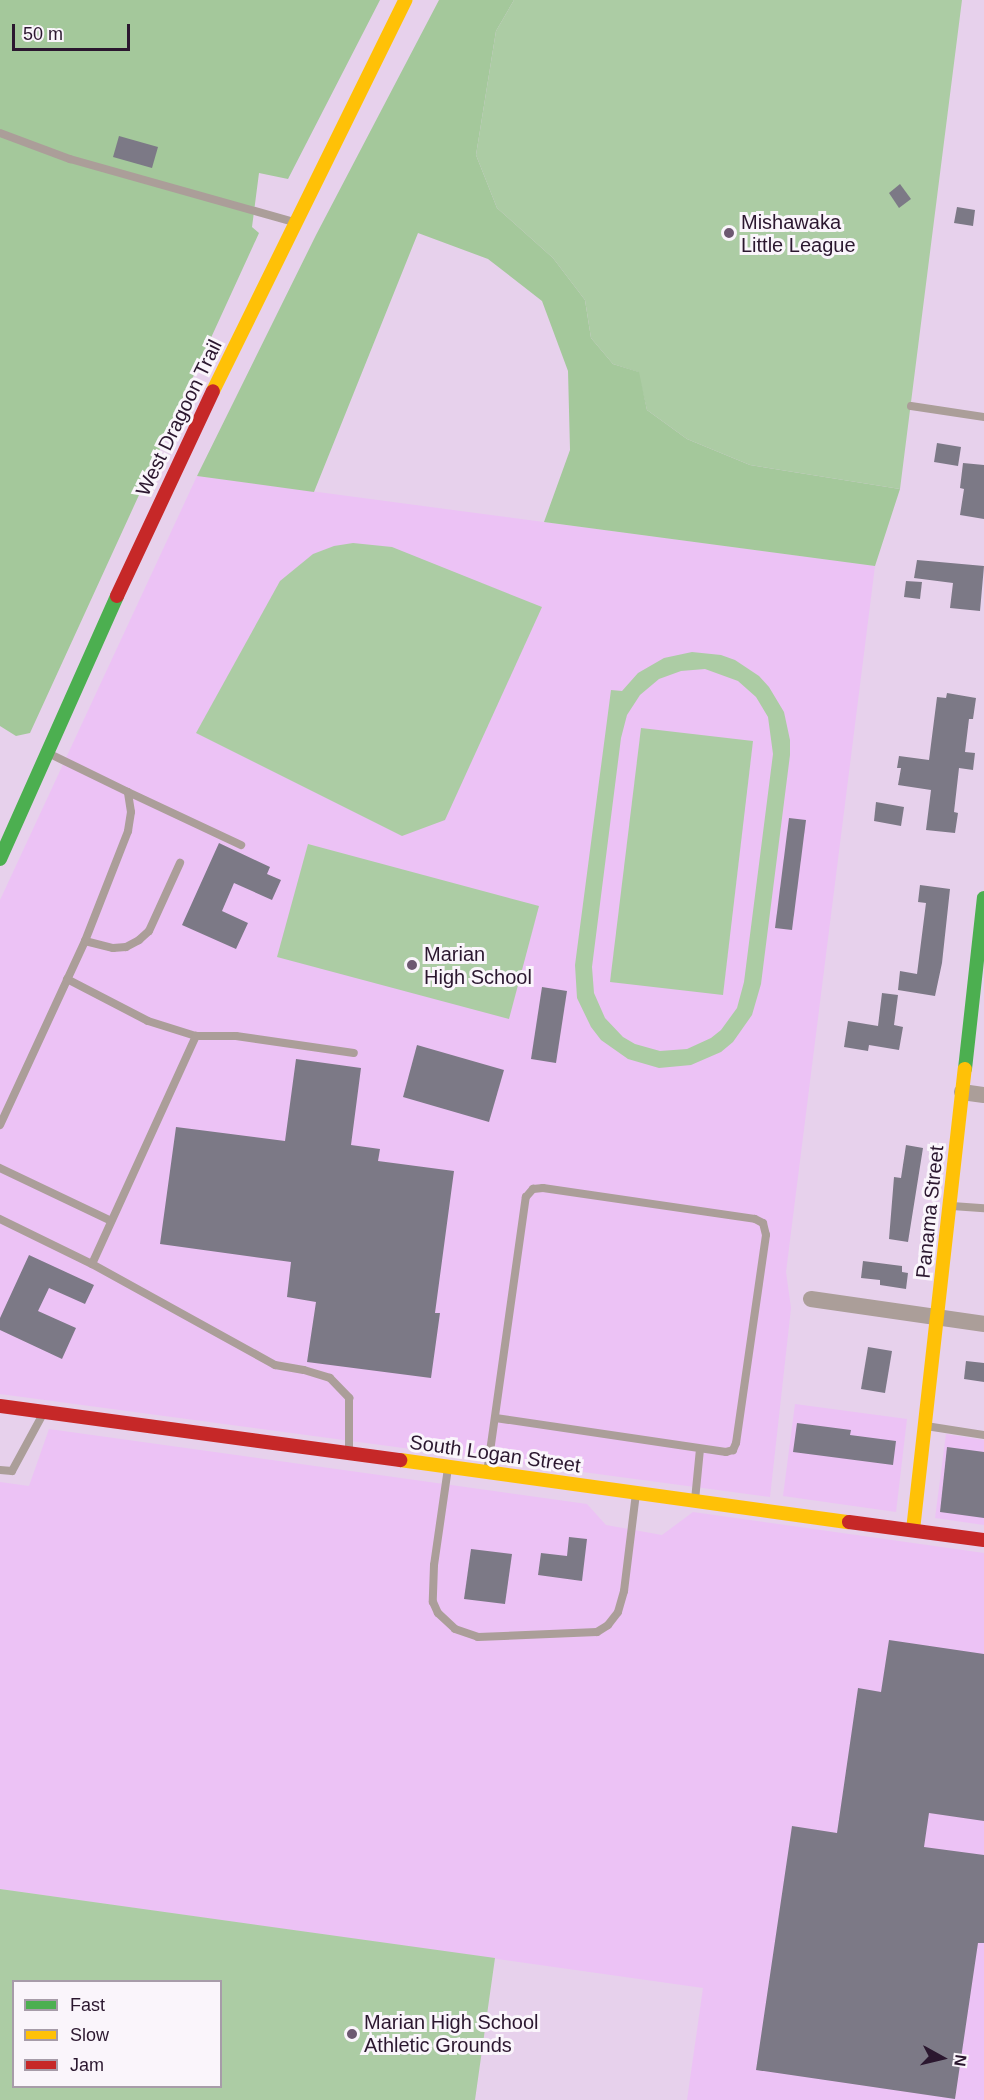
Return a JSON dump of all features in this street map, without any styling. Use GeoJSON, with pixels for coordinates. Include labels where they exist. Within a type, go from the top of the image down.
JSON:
{"type":"FeatureCollection","features":[{"type":"Feature","properties":{"kind":"street","name":"West Dragoon Trail"},"geometry":{"type":"LineString","coordinates":[[0,859],[166,487],[405,0]]}},
{"type":"Feature","properties":{"kind":"street","name":"Panama Street"},"geometry":{"type":"LineString","coordinates":[[913,1530],[962,1092],[979,982],[984,898]]}},
{"type":"Feature","properties":{"kind":"street"},"geometry":{"type":"LineString","coordinates":[[962,1092],[984,1095]]}},
{"type":"Feature","properties":{"kind":"street"},"geometry":{"type":"LineString","coordinates":[[810,1299],[984,1324]]}},
{"type":"Feature","properties":{"kind":"street","name":"South Logan Street"},"geometry":{"type":"LineString","coordinates":[[0,1406],[984,1540]]}},
{"type":"Feature","properties":{"kind":"lane"},"geometry":{"type":"LineString","coordinates":[[0,133],[70,159],[295,222]]}},
{"type":"Feature","properties":{"kind":"lane"},"geometry":{"type":"LineString","coordinates":[[911,406],[984,417]]}},
{"type":"Feature","properties":{"kind":"lane"},"geometry":{"type":"LineString","coordinates":[[47,753],[241,845]]}},
{"type":"Feature","properties":{"kind":"lane"},"geometry":{"type":"LineString","coordinates":[[0,1125],[85,941],[128,831],[131,812],[128,792]]}},
{"type":"Feature","properties":{"kind":"lane"},"geometry":{"type":"LineString","coordinates":[[85,941],[113,948],[126,946],[139,940],[149,931],[180,863]]}},
{"type":"Feature","properties":{"kind":"lane"},"geometry":{"type":"LineString","coordinates":[[67,979],[148,1021],[196,1036],[236,1036],[354,1053]]}},
{"type":"Feature","properties":{"kind":"lane"},"geometry":{"type":"LineString","coordinates":[[92,1264],[196,1036]]}},
{"type":"Feature","properties":{"kind":"lane"},"geometry":{"type":"LineString","coordinates":[[0,1168],[111,1221]]}},
{"type":"Feature","properties":{"kind":"lane"},"geometry":{"type":"LineString","coordinates":[[487,1473],[526,1197],[533,1190],[543,1188],[755,1219],[763,1223],[766,1235],[736,1443],[733,1450],[726,1452],[700,1449],[495,1418]]}},
{"type":"Feature","properties":{"kind":"lane"},"geometry":{"type":"LineString","coordinates":[[950,1205],[984,1208]]}},
{"type":"Feature","properties":{"kind":"lane"},"geometry":{"type":"LineString","coordinates":[[0,1219],[92,1264],[275,1365],[304,1370],[330,1378],[350,1398],[349,1454]]}},
{"type":"Feature","properties":{"kind":"lane"},"geometry":{"type":"LineString","coordinates":[[0,1470],[12,1472],[44,1412]]}},
{"type":"Feature","properties":{"kind":"lane"},"geometry":{"type":"LineString","coordinates":[[925,1426],[984,1435]]}},
{"type":"Feature","properties":{"kind":"lane"},"geometry":{"type":"LineString","coordinates":[[695,1501],[700,1449]]}},
{"type":"Feature","properties":{"kind":"lane"},"geometry":{"type":"LineString","coordinates":[[448,1467],[434,1565],[432,1602],[438,1612],[455,1629],[478,1637],[597,1632],[608,1625],[618,1612],[624,1591],[636,1493]]}},
{"type":"Feature","properties":{"kind":"shaded area","name":"Marian High School"},"geometry":{"type":"Polygon","coordinates":[[[197,476],[875,566],[786,1272],[791,1308],[770,1497],[0,1394],[0,900],[197,476]]]}},
{"type":"Feature","properties":{"kind":"shaded area"},"geometry":{"type":"Polygon","coordinates":[[[795,1404],[907,1419],[896,1512],[783,1496],[795,1404]]]}},
{"type":"Feature","properties":{"kind":"shaded area"},"geometry":{"type":"Polygon","coordinates":[[[49,1429],[587,1504],[606,1525],[662,1535],[693,1512],[984,1553],[984,2100],[687,2100],[703,1988],[0,1889],[0,1482],[29,1486],[49,1429]]]}},
{"type":"Feature","properties":{"kind":"shaded area"},"geometry":{"type":"Polygon","coordinates":[[[946,1434],[984,1440],[984,1525],[935,1518],[946,1434]]]}},
{"type":"Feature","properties":{"kind":"green space"},"geometry":{"type":"Polygon","coordinates":[[[0,0],[380,0],[288,179],[259,173],[252,227],[259,233],[30,733],[16,736],[0,726],[0,0]]]}},
{"type":"Feature","properties":{"kind":"green space"},"geometry":{"type":"Polygon","coordinates":[[[439,0],[514,0],[496,31],[476,155],[497,208],[553,258],[585,300],[591,338],[613,364],[639,372],[647,410],[687,439],[750,465],[900,489],[875,566],[544,522],[570,450],[568,371],[542,301],[488,259],[418,233],[314,492],[197,476],[316,235],[439,0]]]}},
{"type":"Feature","properties":{"kind":"green space","name":"Mishawaka Little League"},"geometry":{"type":"Polygon","coordinates":[[[514,0],[962,0],[900,489],[750,465],[687,439],[647,410],[638,372],[613,364],[591,338],[585,300],[553,258],[497,208],[476,155],[496,31],[514,0]]]}},
{"type":"Feature","properties":{"kind":"green space"},"geometry":{"type":"Polygon","coordinates":[[[353,543],[392,547],[542,607],[445,820],[402,836],[196,733],[280,581],[313,554],[334,546],[353,543]]]}},
{"type":"Feature","properties":{"kind":"green space"},"geometry":{"type":"Polygon","coordinates":[[[692,652],[721,655],[735,660],[759,676],[769,687],[784,712],[790,740],[790,755],[761,984],[752,1015],[733,1042],[721,1052],[691,1065],[659,1068],[628,1059],[601,1040],[591,1027],[577,998],[575,965],[611,690],[622,691],[638,673],[664,658],[692,652]],[[705,669],[681,671],[659,679],[640,695],[627,715],[621,738],[592,967],[594,993],[605,1018],[623,1037],[635,1044],[660,1051],[687,1049],[711,1038],[721,1030],[737,1008],[744,982],[773,754],[768,717],[756,697],[738,681],[705,669]]]}},
{"type":"Feature","properties":{"kind":"green space"},"geometry":{"type":"Polygon","coordinates":[[[641,728],[753,741],[723,995],[610,982],[641,728]]]}},
{"type":"Feature","properties":{"kind":"green space"},"geometry":{"type":"Polygon","coordinates":[[[308,844],[539,906],[509,1019],[277,957],[308,844]]]}},
{"type":"Feature","properties":{"kind":"green space","name":"Marian High School Athletic Grounds"},"geometry":{"type":"Polygon","coordinates":[[[0,1889],[495,1958],[475,2100],[0,2100],[0,1889]]]}},
{"type":"Feature","properties":{"kind":"building"},"geometry":{"type":"Polygon","coordinates":[[[119,136],[158,147],[152,168],[113,157],[119,136]]]}},
{"type":"Feature","properties":{"kind":"building"},"geometry":{"type":"Polygon","coordinates":[[[900,184],[911,199],[899,208],[889,193],[900,184]]]}},
{"type":"Feature","properties":{"kind":"building"},"geometry":{"type":"Polygon","coordinates":[[[957,207],[975,210],[973,226],[954,223],[957,207]]]}},
{"type":"Feature","properties":{"kind":"building"},"geometry":{"type":"Polygon","coordinates":[[[937,443],[961,447],[958,466],[934,462],[937,443]]]}},
{"type":"Feature","properties":{"kind":"building"},"geometry":{"type":"Polygon","coordinates":[[[963,463],[984,465],[984,519],[960,515],[964,489],[960,488],[963,463]]]}},
{"type":"Feature","properties":{"kind":"building"},"geometry":{"type":"Polygon","coordinates":[[[917,560],[984,566],[980,611],[950,608],[953,583],[914,578],[917,560]]]}},
{"type":"Feature","properties":{"kind":"building"},"geometry":{"type":"Polygon","coordinates":[[[906,581],[922,582],[920,599],[904,597],[906,581]]]}},
{"type":"Feature","properties":{"kind":"building"},"geometry":{"type":"Polygon","coordinates":[[[947,693],[976,698],[973,719],[969,719],[965,752],[975,753],[973,770],[959,768],[954,812],[958,813],[955,833],[926,830],[931,790],[898,785],[901,768],[897,768],[899,756],[929,760],[937,697],[946,698],[947,693]]]}},
{"type":"Feature","properties":{"kind":"building"},"geometry":{"type":"Polygon","coordinates":[[[876,802],[904,807],[901,826],[874,821],[876,802]]]}},
{"type":"Feature","properties":{"kind":"building"},"geometry":{"type":"Polygon","coordinates":[[[789,818],[806,820],[792,930],[775,928],[789,818]]]}},
{"type":"Feature","properties":{"kind":"building"},"geometry":{"type":"Polygon","coordinates":[[[219,843],[270,867],[267,874],[281,880],[272,900],[234,883],[222,911],[248,923],[236,949],[182,925],[219,843]]]}},
{"type":"Feature","properties":{"kind":"building"},"geometry":{"type":"Polygon","coordinates":[[[920,885],[950,889],[942,963],[935,996],[898,990],[900,971],[917,974],[926,903],[918,902],[920,885]]]}},
{"type":"Feature","properties":{"kind":"building"},"geometry":{"type":"Polygon","coordinates":[[[542,987],[567,991],[556,1063],[531,1059],[542,987]]]}},
{"type":"Feature","properties":{"kind":"building"},"geometry":{"type":"Polygon","coordinates":[[[882,993],[898,995],[894,1025],[903,1027],[899,1050],[869,1045],[868,1051],[844,1047],[848,1021],[878,1026],[882,993]]]}},
{"type":"Feature","properties":{"kind":"building"},"geometry":{"type":"Polygon","coordinates":[[[417,1045],[504,1070],[489,1122],[403,1097],[417,1045]]]}},
{"type":"Feature","properties":{"kind":"building"},"geometry":{"type":"Polygon","coordinates":[[[296,1059],[361,1068],[351,1145],[380,1149],[378,1161],[454,1171],[435,1313],[440,1313],[431,1378],[307,1362],[316,1302],[287,1297],[291,1262],[160,1244],[176,1127],[285,1141],[296,1059]]]}},
{"type":"Feature","properties":{"kind":"building"},"geometry":{"type":"Polygon","coordinates":[[[906,1145],[923,1148],[908,1242],[889,1239],[894,1177],[901,1178],[906,1145]]]}},
{"type":"Feature","properties":{"kind":"building"},"geometry":{"type":"Polygon","coordinates":[[[29,1255],[94,1285],[85,1304],[49,1288],[38,1311],[76,1328],[62,1359],[0,1330],[0,1318],[29,1255]]]}},
{"type":"Feature","properties":{"kind":"building"},"geometry":{"type":"Polygon","coordinates":[[[863,1261],[902,1266],[902,1272],[908,1273],[906,1289],[880,1285],[880,1280],[861,1278],[863,1261]]]}},
{"type":"Feature","properties":{"kind":"building"},"geometry":{"type":"Polygon","coordinates":[[[868,1347],[892,1351],[885,1393],[861,1389],[868,1347]]]}},
{"type":"Feature","properties":{"kind":"building"},"geometry":{"type":"Polygon","coordinates":[[[966,1361],[984,1363],[984,1382],[964,1379],[966,1361]]]}},
{"type":"Feature","properties":{"kind":"building"},"geometry":{"type":"Polygon","coordinates":[[[797,1423],[851,1430],[850,1435],[896,1441],[893,1465],[793,1452],[797,1423]]]}},
{"type":"Feature","properties":{"kind":"building"},"geometry":{"type":"Polygon","coordinates":[[[947,1447],[984,1452],[984,1518],[940,1512],[947,1447]]]}},
{"type":"Feature","properties":{"kind":"building"},"geometry":{"type":"Polygon","coordinates":[[[569,1537],[587,1539],[582,1581],[538,1575],[541,1553],[567,1556],[569,1537]]]}},
{"type":"Feature","properties":{"kind":"building"},"geometry":{"type":"Polygon","coordinates":[[[471,1549],[512,1554],[505,1604],[464,1599],[471,1549]]]}},
{"type":"Feature","properties":{"kind":"building"},"geometry":{"type":"Polygon","coordinates":[[[889,1640],[984,1654],[984,1821],[929,1813],[924,1847],[984,1855],[984,1943],[978,1943],[955,2099],[756,2070],[792,1826],[837,1833],[858,1688],[881,1692],[889,1640]]]}},
{"type":"Feature","properties":{"kind":"traffic: fast"},"geometry":{"type":"LineString","coordinates":[[0,859],[117,596]]}},
{"type":"Feature","properties":{"kind":"traffic: fast"},"geometry":{"type":"LineString","coordinates":[[965,1069],[984,898]]}},
{"type":"Feature","properties":{"kind":"traffic: slow"},"geometry":{"type":"LineString","coordinates":[[213,391],[405,0]]}},
{"type":"Feature","properties":{"kind":"traffic: slow"},"geometry":{"type":"LineString","coordinates":[[913,1530],[965,1069]]}},
{"type":"Feature","properties":{"kind":"traffic: slow"},"geometry":{"type":"LineString","coordinates":[[400,1460],[849,1522]]}},
{"type":"Feature","properties":{"kind":"traffic: jam"},"geometry":{"type":"LineString","coordinates":[[117,596],[213,391]]}},
{"type":"Feature","properties":{"kind":"traffic: jam"},"geometry":{"type":"LineString","coordinates":[[0,1406],[400,1460]]}},
{"type":"Feature","properties":{"kind":"traffic: jam"},"geometry":{"type":"LineString","coordinates":[[849,1522],[984,1540]]}},
{"type":"Feature","properties":{"kind":"place","name":"Mishawaka Little League"},"geometry":{"type":"Point","coordinates":[729,233]}},
{"type":"Feature","properties":{"kind":"place","name":"Marian High School"},"geometry":{"type":"Point","coordinates":[412,965]}},
{"type":"Feature","properties":{"kind":"place","name":"Marian High School Athletic Grounds"},"geometry":{"type":"Point","coordinates":[352,2034]}}]}
